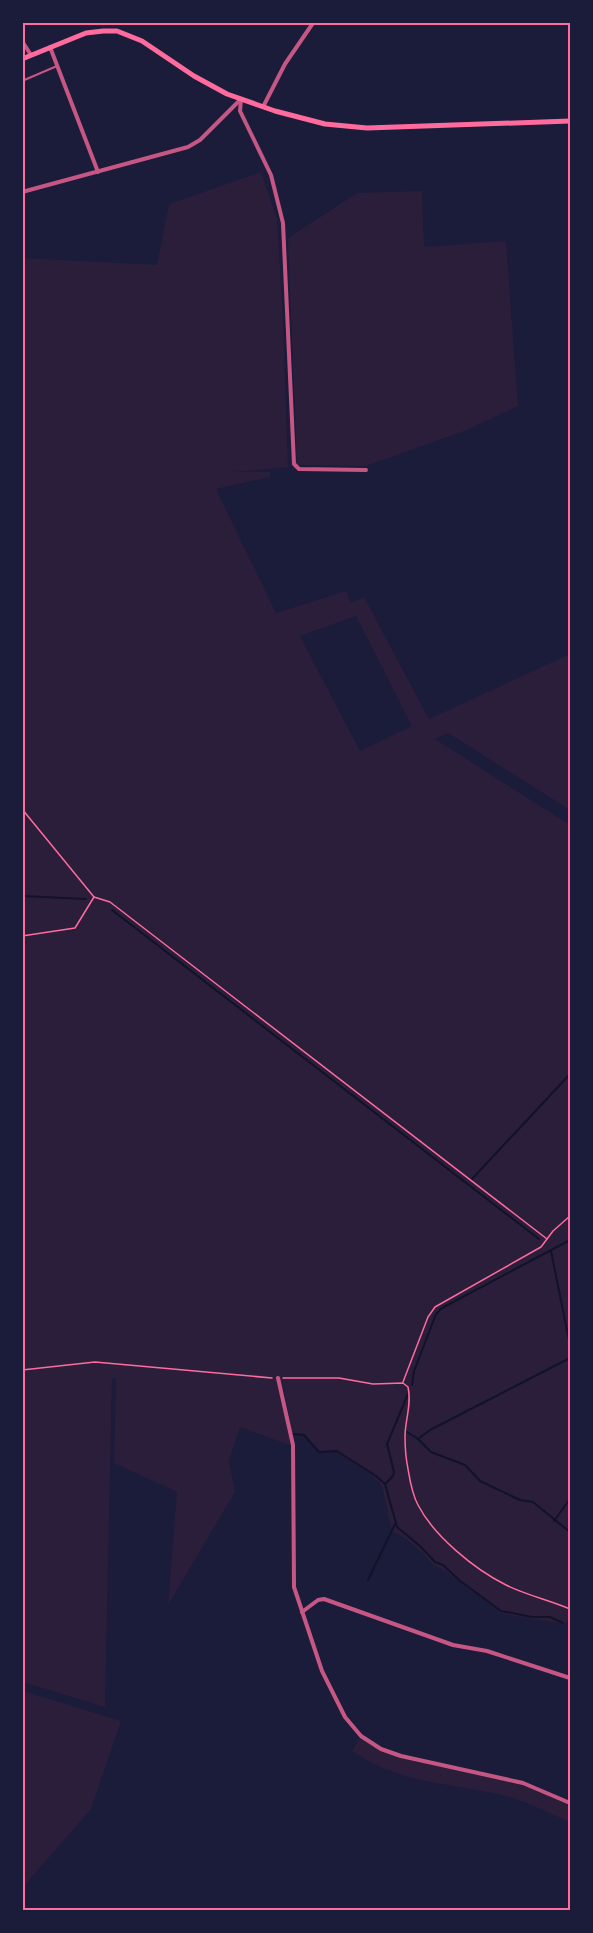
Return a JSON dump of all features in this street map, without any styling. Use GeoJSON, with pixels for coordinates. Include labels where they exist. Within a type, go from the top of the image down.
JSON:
{"type":"FeatureCollection","features":[{"type":"Feature","properties":{"kind":"main road"},"geometry":{"type":"LineString","coordinates":[[22,59],[86,33],[117,31],[142,41],[194,76],[241,100],[325,124],[367,128],[570,121]]}},
{"type":"Feature","properties":{"kind":"street"},"geometry":{"type":"LineString","coordinates":[[262,107],[285,64],[313,23]]}},
{"type":"Feature","properties":{"kind":"street"},"geometry":{"type":"LineString","coordinates":[[22,41],[31,55]]}},
{"type":"Feature","properties":{"kind":"street"},"geometry":{"type":"LineString","coordinates":[[50,47],[98,172]]}},
{"type":"Feature","properties":{"kind":"street"},"geometry":{"type":"LineString","coordinates":[[22,192],[192,146],[241,100]]}},
{"type":"Feature","properties":{"kind":"street"},"geometry":{"type":"LineString","coordinates":[[241,100],[240,111],[270,175],[283,223],[294,465],[299,469],[366,470]]}},
{"type":"Feature","properties":{"kind":"street"},"geometry":{"type":"LineString","coordinates":[[278,1378],[293,1445],[294,1587],[322,1671],[337,1705],[352,1727],[371,1743],[401,1756],[523,1783],[570,1803]]}},
{"type":"Feature","properties":{"kind":"street"},"geometry":{"type":"LineString","coordinates":[[302,1612],[318,1600],[324,1599],[453,1645],[487,1651],[570,1678]]}},
{"type":"Feature","properties":{"kind":"lane"},"geometry":{"type":"LineString","coordinates":[[22,81],[57,66]]}},
{"type":"Feature","properties":{"kind":"path"},"geometry":{"type":"LineString","coordinates":[[22,809],[94,897],[110,902],[547,1239]]}},
{"type":"Feature","properties":{"kind":"path"},"geometry":{"type":"LineString","coordinates":[[22,936],[75,928],[94,897]]}},
{"type":"Feature","properties":{"kind":"path"},"geometry":{"type":"LineString","coordinates":[[403,1383],[428,1317],[435,1307],[541,1247],[553,1231],[570,1216]]}},
{"type":"Feature","properties":{"kind":"path"},"geometry":{"type":"LineString","coordinates":[[22,1370],[95,1362],[278,1378],[339,1378],[373,1384],[403,1383],[408,1387],[410,1397],[405,1437],[407,1467],[412,1491],[428,1521],[458,1551],[495,1579],[570,1609]]}},
{"type":"Feature","properties":{"kind":"shaded area"},"geometry":{"type":"Polygon","coordinates":[[[261,172],[277,219],[288,467],[234,472],[270,472],[270,477],[216,489],[276,613],[346,591],[351,603],[364,597],[429,719],[570,654],[570,810],[448,733],[435,739],[570,825],[570,1622],[567,1621],[565,1624],[503,1614],[445,1571],[433,1565],[422,1552],[392,1531],[382,1487],[371,1474],[336,1452],[320,1453],[301,1433],[293,1434],[283,1387],[280,1388],[292,1446],[240,1427],[229,1461],[235,1492],[168,1605],[177,1492],[114,1463],[116,1378],[112,1378],[105,1707],[23,1682],[22,258],[157,265],[169,204],[261,172]],[[356,616],[300,636],[360,751],[412,726],[356,616]]]}},
{"type":"Feature","properties":{"kind":"shaded area"},"geometry":{"type":"Polygon","coordinates":[[[422,191],[424,247],[506,241],[518,406],[467,430],[366,466],[297,465],[288,238],[357,193],[422,191]]]}},
{"type":"Feature","properties":{"kind":"shaded area"},"geometry":{"type":"Polygon","coordinates":[[[23,1691],[121,1721],[91,1809],[23,1887],[23,1691]]]}},
{"type":"Feature","properties":{"kind":"shaded area"},"geometry":{"type":"Polygon","coordinates":[[[361,1736],[377,1746],[416,1760],[519,1782],[539,1789],[570,1803],[570,1822],[506,1796],[426,1781],[388,1770],[352,1751],[361,1736]]]}},
{"type":"Feature","properties":{"kind":"waterway"},"geometry":{"type":"LineString","coordinates":[[22,896],[86,899]]}},
{"type":"Feature","properties":{"kind":"waterway"},"geometry":{"type":"LineString","coordinates":[[112,910],[539,1239]]}},
{"type":"Feature","properties":{"kind":"waterway"},"geometry":{"type":"LineString","coordinates":[[472,1179],[570,1074]]}},
{"type":"Feature","properties":{"kind":"waterway"},"geometry":{"type":"LineString","coordinates":[[412,1385],[414,1371],[436,1314],[442,1308],[570,1240]]}},
{"type":"Feature","properties":{"kind":"waterway"},"geometry":{"type":"LineString","coordinates":[[551,1251],[570,1345]]}},
{"type":"Feature","properties":{"kind":"waterway"},"geometry":{"type":"LineString","coordinates":[[407,1432],[418,1439],[430,1430],[570,1358]]}},
{"type":"Feature","properties":{"kind":"waterway"},"geometry":{"type":"LineString","coordinates":[[408,1394],[387,1444],[394,1472],[385,1484],[397,1527],[435,1562],[443,1565],[459,1580],[501,1611],[532,1617],[550,1617],[563,1623]]}},
{"type":"Feature","properties":{"kind":"waterway"},"geometry":{"type":"LineString","coordinates":[[293,1434],[304,1435],[319,1452],[337,1451],[385,1484]]}},
{"type":"Feature","properties":{"kind":"waterway"},"geometry":{"type":"LineString","coordinates":[[418,1439],[431,1452],[465,1465],[480,1481],[520,1500],[533,1502],[570,1532]]}},
{"type":"Feature","properties":{"kind":"waterway"},"geometry":{"type":"LineString","coordinates":[[554,1521],[570,1499]]}},
{"type":"Feature","properties":{"kind":"waterway"},"geometry":{"type":"LineString","coordinates":[[368,1580],[395,1524]]}}]}
